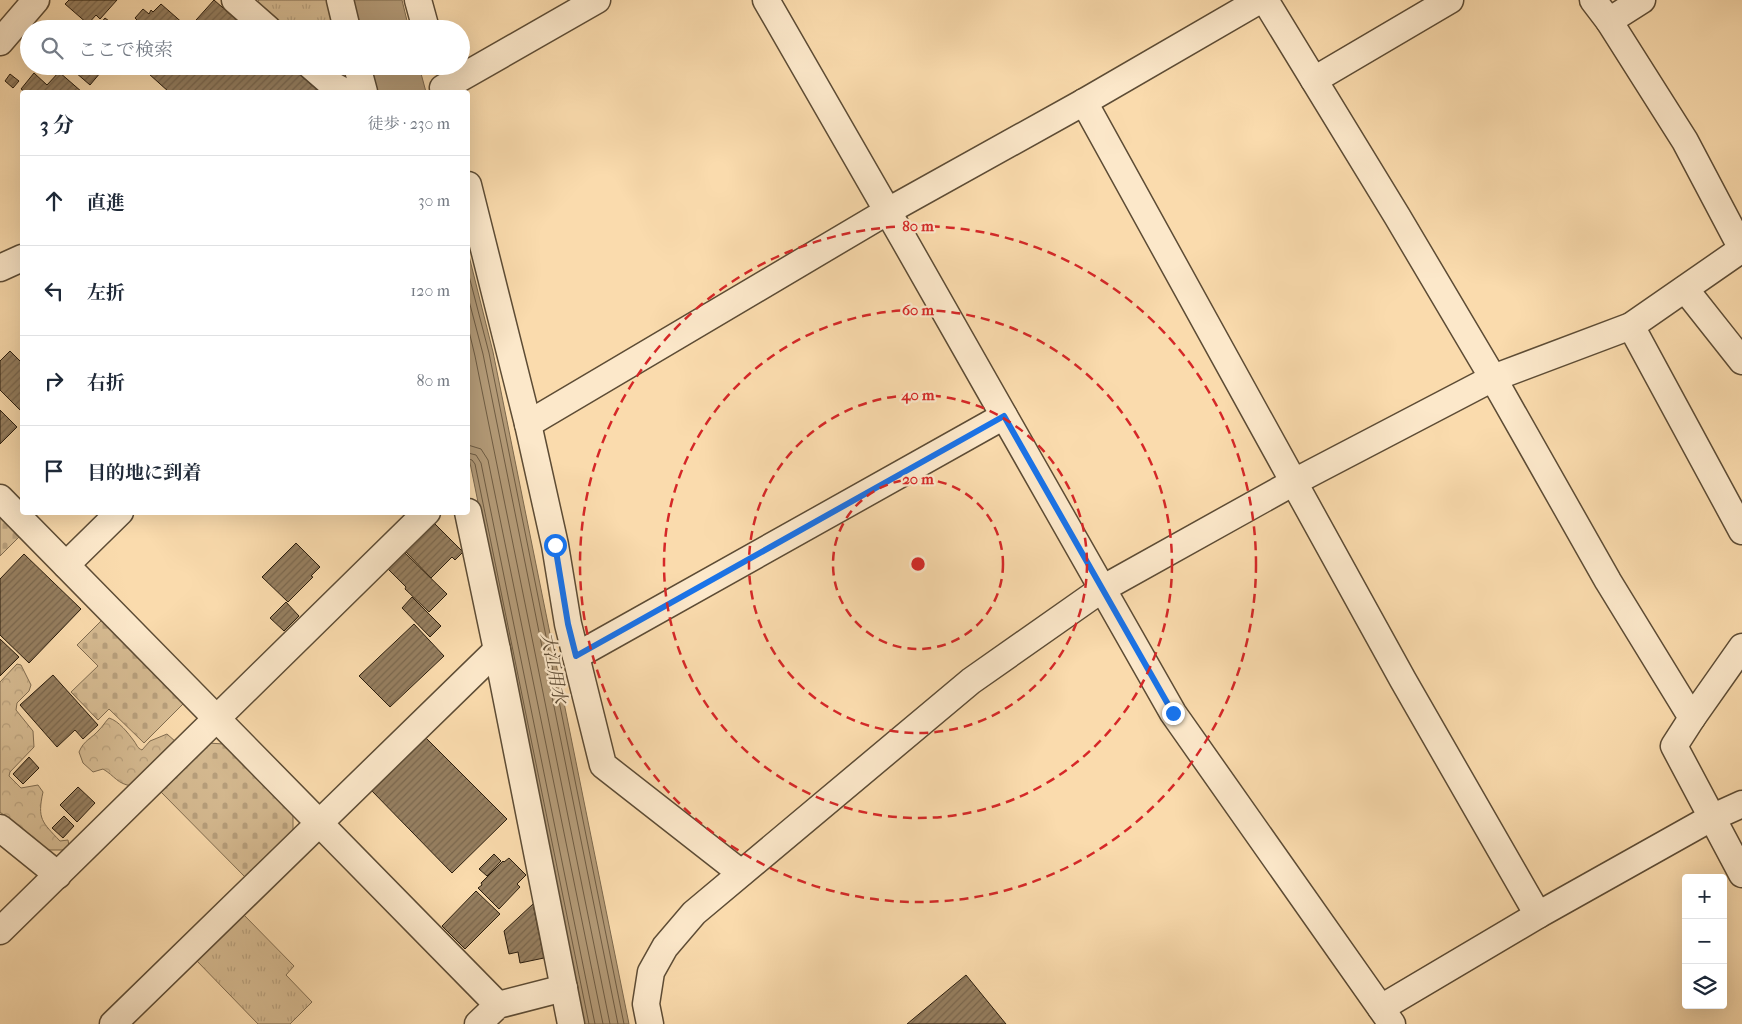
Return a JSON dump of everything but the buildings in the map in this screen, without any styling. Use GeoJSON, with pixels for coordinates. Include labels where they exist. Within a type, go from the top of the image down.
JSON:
{"type":"FeatureCollection","features":[{"type":"Feature","properties":{"kind":"street"},"geometry":{"type":"LineString","coordinates":[[0,42],[36,0]]}},
{"type":"Feature","properties":{"kind":"street"},"geometry":{"type":"LineString","coordinates":[[235,0],[258,20]]}},
{"type":"Feature","properties":{"kind":"street"},"geometry":{"type":"LineString","coordinates":[[340,0],[345,20]]}},
{"type":"Feature","properties":{"kind":"street"},"geometry":{"type":"LineString","coordinates":[[418,0],[424,20]]}},
{"type":"Feature","properties":{"kind":"street"},"geometry":{"type":"LineString","coordinates":[[470,67],[598,0]]}},
{"type":"Feature","properties":{"kind":"street"},"geometry":{"type":"LineString","coordinates":[[766,0],[1173,713],[1387,1016],[1538,915],[1711,818],[1742,804]]}},
{"type":"Feature","properties":{"kind":"street"},"geometry":{"type":"LineString","coordinates":[[528,424],[888,211],[1084,102],[1260,0]]}},
{"type":"Feature","properties":{"kind":"street"},"geometry":{"type":"LineString","coordinates":[[1265,0],[1397,216],[1493,378],[1608,581],[1692,718]]}},
{"type":"Feature","properties":{"kind":"street"},"geometry":{"type":"LineString","coordinates":[[1314,80],[1450,0]]}},
{"type":"Feature","properties":{"kind":"street"},"geometry":{"type":"LineString","coordinates":[[650,1024],[646,1004],[651,972],[665,947],[694,913],[971,681],[1102,590],[1294,482],[1493,378],[1631,326],[1742,249],[1685,141],[1609,21],[1593,0]]}},
{"type":"Feature","properties":{"kind":"street"},"geometry":{"type":"LineString","coordinates":[[1609,21],[1642,0]]}},
{"type":"Feature","properties":{"kind":"street"},"geometry":{"type":"LineString","coordinates":[[321,75],[341,90]]}},
{"type":"Feature","properties":{"kind":"street"},"geometry":{"type":"LineString","coordinates":[[359,75],[363,90]]}},
{"type":"Feature","properties":{"kind":"street"},"geometry":{"type":"LineString","coordinates":[[441,82],[454,75]]}},
{"type":"Feature","properties":{"kind":"street"},"geometry":{"type":"LineString","coordinates":[[1084,102],[1402,680],[1538,915]]}},
{"type":"Feature","properties":{"kind":"street"},"geometry":{"type":"LineString","coordinates":[[470,193],[528,424],[555,545],[568,624],[603,765],[741,873]]}},
{"type":"Feature","properties":{"kind":"street"},"geometry":{"type":"LineString","coordinates":[[0,268],[20,259]]}},
{"type":"Feature","properties":{"kind":"street"},"geometry":{"type":"LineString","coordinates":[[1685,288],[1742,361]]}},
{"type":"Feature","properties":{"kind":"street"},"geometry":{"type":"LineString","coordinates":[[1631,326],[1742,532]]}},
{"type":"Feature","properties":{"kind":"street"},"geometry":{"type":"LineString","coordinates":[[576,656],[1004,416]]}},
{"type":"Feature","properties":{"kind":"street"},"geometry":{"type":"LineString","coordinates":[[0,498],[498,1005]]}},
{"type":"Feature","properties":{"kind":"street"},"geometry":{"type":"LineString","coordinates":[[66,565],[117,515]]}},
{"type":"Feature","properties":{"kind":"street"},"geometry":{"type":"LineString","coordinates":[[0,931],[424,515]]}},
{"type":"Feature","properties":{"kind":"street"},"geometry":{"type":"LineString","coordinates":[[469,515],[572,1024]]}},
{"type":"Feature","properties":{"kind":"street"},"geometry":{"type":"LineString","coordinates":[[1742,647],[1674,746],[1742,874]]}},
{"type":"Feature","properties":{"kind":"street"},"geometry":{"type":"LineString","coordinates":[[113,1024],[497,650]]}},
{"type":"Feature","properties":{"kind":"street"},"geometry":{"type":"LineString","coordinates":[[0,828],[58,874]]}},
{"type":"Feature","properties":{"kind":"street"},"geometry":{"type":"LineString","coordinates":[[478,1024],[498,1005],[564,988]]}},
{"type":"Feature","properties":{"kind":"green space"},"geometry":{"type":"Polygon","coordinates":[[[259,0],[329,0],[335,20],[277,20],[257,2],[259,0]]]}},
{"type":"Feature","properties":{"kind":"green space"},"geometry":{"type":"Polygon","coordinates":[[[0,516],[20,536],[0,556],[0,516]]]}},
{"type":"Feature","properties":{"kind":"green space"},"geometry":{"type":"Polygon","coordinates":[[[102,620],[184,703],[144,743],[109,709],[98,720],[71,692],[98,666],[77,645],[102,620]]]}},
{"type":"Feature","properties":{"kind":"green space"},"geometry":{"type":"Polygon","coordinates":[[[17,664],[21,665],[31,685],[29,691],[17,703],[16,710],[33,731],[34,747],[10,772],[9,776],[21,788],[38,785],[43,792],[41,801],[42,820],[60,841],[68,840],[69,846],[66,850],[47,850],[0,812],[0,682],[17,664]]]}},
{"type":"Feature","properties":{"kind":"green space"},"geometry":{"type":"Polygon","coordinates":[[[109,718],[123,728],[142,750],[150,741],[167,734],[176,742],[132,786],[119,782],[103,769],[93,772],[83,763],[79,752],[85,742],[109,718]]]}},
{"type":"Feature","properties":{"kind":"green space"},"geometry":{"type":"Polygon","coordinates":[[[208,743],[224,744],[293,814],[293,833],[247,879],[160,791],[208,743]]]}},
{"type":"Feature","properties":{"kind":"green space"},"geometry":{"type":"Polygon","coordinates":[[[243,914],[294,966],[286,975],[312,1002],[290,1024],[258,1024],[196,960],[243,914]]]}},
{"type":"Feature","properties":{"kind":"water"},"geometry":{"type":"Polygon","coordinates":[[[353,0],[402,0],[407,20],[359,20],[353,0]]]}},
{"type":"Feature","properties":{"kind":"water"},"geometry":{"type":"Polygon","coordinates":[[[373,75],[421,75],[425,90],[377,90],[373,75]]]}},
{"type":"Feature","properties":{"kind":"water","name":"大江用水"},"geometry":{"type":"Polygon","coordinates":[[[470,260],[493,352],[629,1024],[584,1024],[470,463],[470,260]]]}},
{"type":"Feature","properties":{"kind":"route"},"geometry":{"type":"LineString","coordinates":[[555,545],[568,624],[576,656],[1004,416],[1173,713]]}}]}
